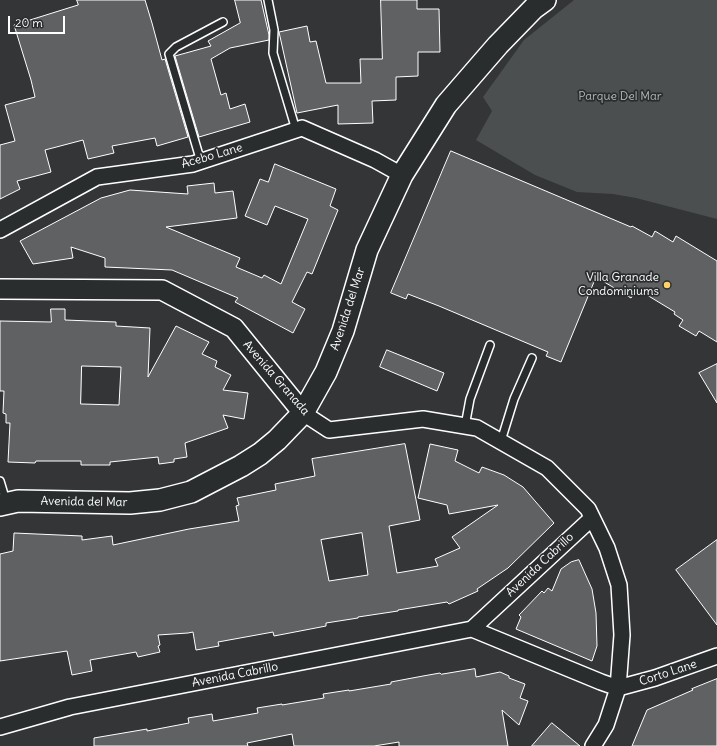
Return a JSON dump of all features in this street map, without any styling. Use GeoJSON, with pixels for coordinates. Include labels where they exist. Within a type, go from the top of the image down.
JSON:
{"type":"FeatureCollection","features":[{"type":"Feature","properties":{"kind":"main road","name":"Avenida del Mar"},"geometry":{"type":"LineString","coordinates":[[3,504],[18,501],[130,503],[160,500],[190,492],[241,466],[260,454],[277,440],[303,413],[326,372],[343,331],[366,250],[402,175],[446,105],[533,2]]}},
{"type":"Feature","properties":{"kind":"street","name":"Acebo Lane"},"geometry":{"type":"LineString","coordinates":[[0,230],[97,177],[193,164],[302,128],[375,160],[402,175]]}},
{"type":"Feature","properties":{"kind":"street","name":"Avenida Granada"},"geometry":{"type":"LineString","coordinates":[[0,289],[162,290],[234,328],[303,413],[329,430],[423,419],[477,428],[547,468],[588,509],[607,548],[619,585],[622,635],[618,688],[606,725],[593,746]]}},
{"type":"Feature","properties":{"kind":"street","name":"Avenida Cabrillo"},"geometry":{"type":"LineString","coordinates":[[0,727],[70,707],[472,629],[592,518]]}},
{"type":"Feature","properties":{"kind":"street"},"geometry":{"type":"LineString","coordinates":[[472,629],[618,688]]}},
{"type":"Feature","properties":{"kind":"street","name":"Corto Lane"},"geometry":{"type":"LineString","coordinates":[[618,688],[654,678],[717,656]]}},
{"type":"Feature","properties":{"kind":"lane"},"geometry":{"type":"LineString","coordinates":[[268,0],[274,30],[273,53],[296,130]]}},
{"type":"Feature","properties":{"kind":"lane"},"geometry":{"type":"LineString","coordinates":[[201,162],[169,54],[176,47],[224,22]]}},
{"type":"Feature","properties":{"kind":"lane"},"geometry":{"type":"LineString","coordinates":[[465,426],[470,399],[490,345]]}},
{"type":"Feature","properties":{"kind":"lane"},"geometry":{"type":"LineString","coordinates":[[501,442],[514,399],[532,358]]}},
{"type":"Feature","properties":{"kind":"lane"},"geometry":{"type":"LineString","coordinates":[[0,481],[3,504]]}},
{"type":"Feature","properties":{"kind":"green space","name":"Parque Del Mar"},"geometry":{"type":"Polygon","coordinates":[[[574,0],[717,0],[717,219],[636,198],[613,194],[577,192],[535,175],[476,140],[492,111],[483,97],[524,40],[574,0]]]}},
{"type":"Feature","properties":{"kind":"building"},"geometry":{"type":"Polygon","coordinates":[[[77,0],[145,0],[162,60],[165,59],[188,137],[157,146],[155,138],[112,146],[114,153],[88,159],[83,140],[45,150],[51,172],[17,181],[20,189],[0,199],[0,145],[15,141],[5,105],[35,97],[14,25],[78,5],[77,0]]]}},
{"type":"Feature","properties":{"kind":"building"},"geometry":{"type":"Polygon","coordinates":[[[235,0],[261,0],[269,40],[230,48],[211,59],[221,95],[226,93],[230,109],[245,104],[250,122],[199,137],[175,56],[211,46],[208,41],[240,23],[235,0]]]}},
{"type":"Feature","properties":{"kind":"building"},"geometry":{"type":"Polygon","coordinates":[[[381,0],[417,0],[417,9],[439,9],[440,52],[418,52],[418,76],[396,77],[396,100],[372,101],[373,123],[338,124],[338,105],[297,113],[279,32],[307,26],[310,42],[316,41],[326,83],[361,83],[360,59],[382,59],[381,0]]]}},
{"type":"Feature","properties":{"kind":"building"},"geometry":{"type":"Polygon","coordinates":[[[451,151],[631,227],[632,226],[652,237],[655,231],[673,242],[676,236],[717,261],[717,342],[699,331],[696,336],[679,326],[683,320],[674,314],[675,312],[637,289],[631,298],[596,277],[561,362],[546,356],[548,352],[439,306],[408,294],[406,299],[391,293],[451,151]]]}},
{"type":"Feature","properties":{"kind":"building"},"geometry":{"type":"Polygon","coordinates":[[[275,164],[336,189],[330,206],[338,210],[312,274],[307,272],[292,302],[305,309],[293,333],[235,302],[238,298],[172,270],[105,267],[105,258],[71,247],[73,258],[33,264],[20,241],[101,198],[130,190],[188,194],[187,186],[214,183],[215,193],[233,191],[237,218],[166,227],[240,258],[236,267],[262,278],[264,275],[281,284],[308,219],[275,206],[267,225],[245,216],[260,179],[268,182],[275,164]]]}},
{"type":"Feature","properties":{"kind":"building"},"geometry":{"type":"Polygon","coordinates":[[[51,309],[65,309],[65,320],[116,322],[116,326],[150,328],[148,377],[176,326],[209,342],[202,354],[217,361],[215,367],[231,375],[223,390],[248,393],[244,419],[223,415],[228,428],[185,443],[187,457],[174,459],[174,462],[159,464],[158,457],[110,462],[110,465],[81,465],[81,461],[36,461],[35,463],[8,462],[10,423],[6,423],[6,414],[3,413],[4,391],[0,391],[0,321],[51,322],[51,309]],[[82,366],[81,404],[119,405],[121,367],[82,366]]]}},
{"type":"Feature","properties":{"kind":"building"},"geometry":{"type":"Polygon","coordinates":[[[387,350],[444,373],[437,391],[380,367],[387,350]]]}},
{"type":"Feature","properties":{"kind":"building"},"geometry":{"type":"Polygon","coordinates":[[[717,364],[717,403],[699,373],[717,364]]]}},
{"type":"Feature","properties":{"kind":"building"},"geometry":{"type":"Polygon","coordinates":[[[405,444],[420,520],[389,526],[397,573],[438,566],[435,559],[460,548],[452,537],[498,505],[449,514],[447,505],[418,498],[430,444],[458,450],[455,461],[479,473],[482,467],[504,475],[523,487],[554,523],[508,568],[477,589],[478,591],[449,604],[447,602],[358,617],[326,623],[326,626],[274,636],[273,632],[218,642],[219,646],[196,650],[193,632],[158,635],[160,645],[158,646],[160,652],[138,657],[136,652],[90,660],[92,671],[72,675],[67,651],[0,661],[0,554],[13,551],[14,533],[82,536],[82,540],[112,536],[113,545],[189,529],[239,521],[236,506],[239,505],[237,498],[276,490],[275,484],[315,476],[312,459],[405,444]],[[362,533],[321,540],[329,581],[368,575],[362,533]]]}},
{"type":"Feature","properties":{"kind":"building"},"geometry":{"type":"Polygon","coordinates":[[[717,540],[717,625],[676,570],[717,540]]]}},
{"type":"Feature","properties":{"kind":"building"},"geometry":{"type":"Polygon","coordinates":[[[579,560],[592,589],[596,613],[597,646],[592,661],[516,629],[521,617],[519,615],[542,591],[544,593],[548,588],[552,591],[561,569],[571,562],[579,560]]]}},
{"type":"Feature","properties":{"kind":"building"},"geometry":{"type":"Polygon","coordinates":[[[475,669],[476,677],[500,672],[509,676],[509,678],[525,684],[520,698],[528,701],[519,725],[502,710],[508,746],[399,746],[399,742],[374,746],[294,746],[292,734],[247,743],[248,746],[94,746],[94,738],[147,729],[147,731],[189,723],[188,718],[212,714],[213,721],[258,713],[257,708],[324,698],[323,694],[391,684],[391,682],[440,673],[475,669]]]}},
{"type":"Feature","properties":{"kind":"building"},"geometry":{"type":"Polygon","coordinates":[[[717,679],[717,746],[632,746],[647,710],[717,679]]]}},
{"type":"Feature","properties":{"kind":"building"},"geometry":{"type":"Polygon","coordinates":[[[552,723],[580,746],[532,746],[552,723]]]}},
{"type":"Feature","properties":{"kind":"place","name":"Villa Granade Condominiums"},"geometry":{"type":"Point","coordinates":[667,285]}}]}
